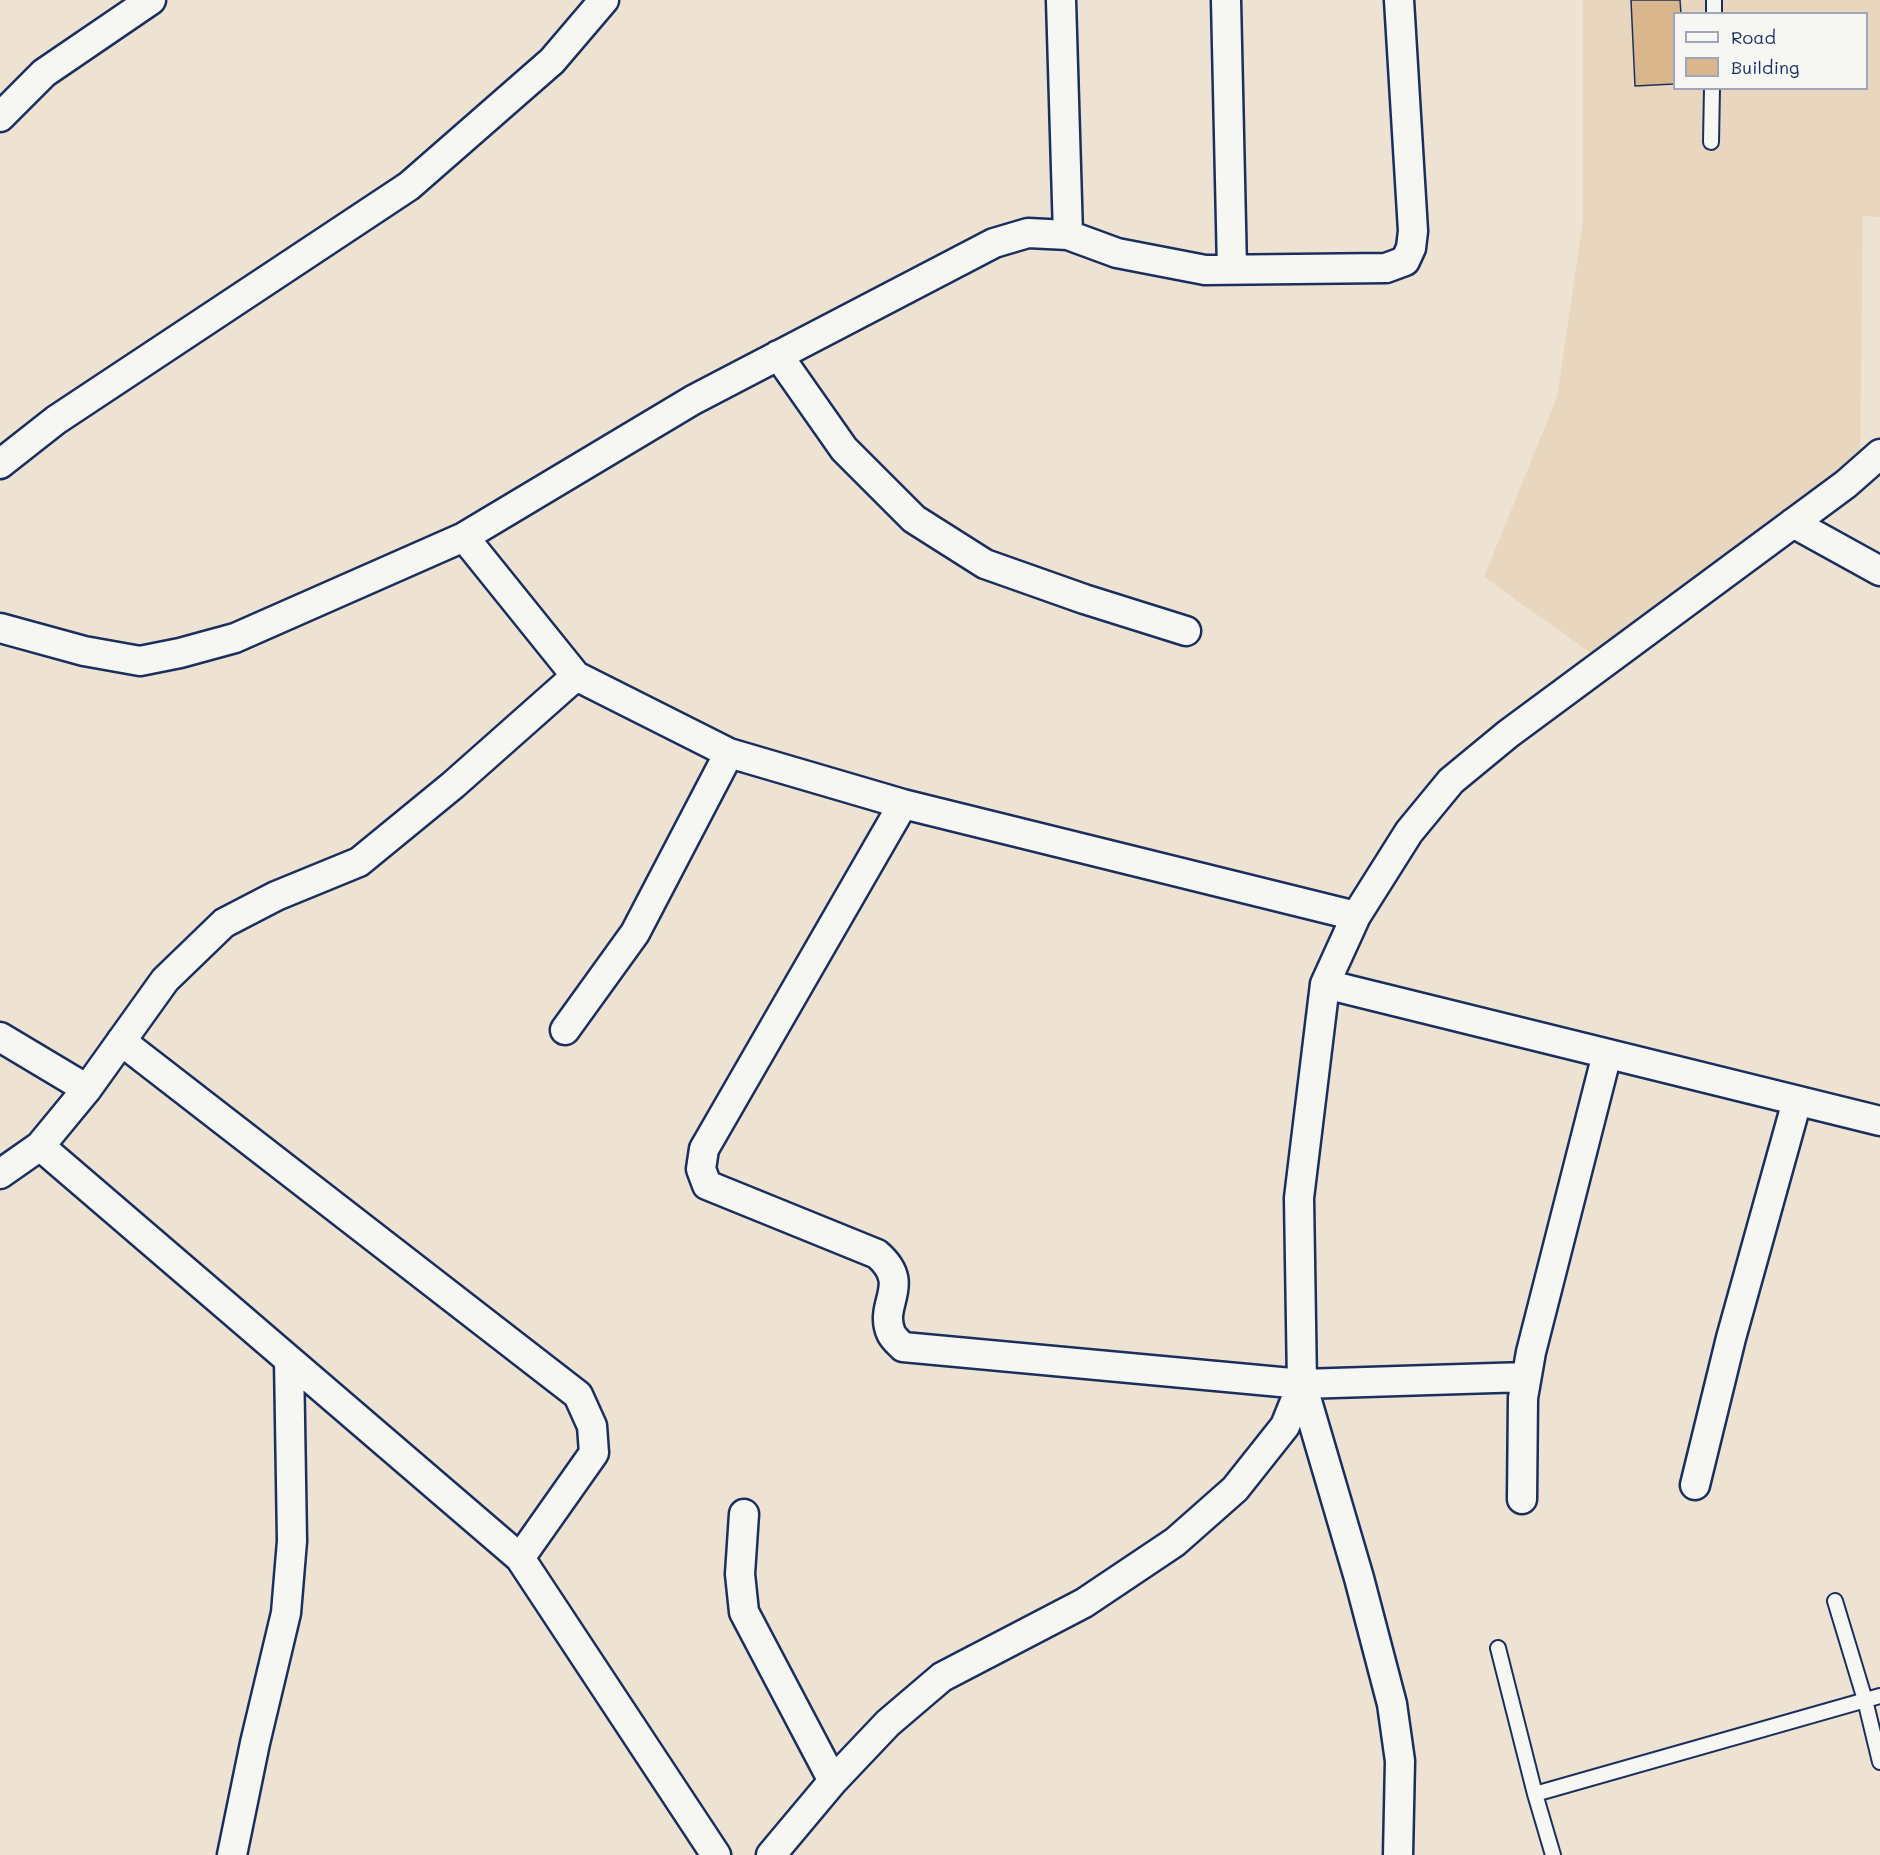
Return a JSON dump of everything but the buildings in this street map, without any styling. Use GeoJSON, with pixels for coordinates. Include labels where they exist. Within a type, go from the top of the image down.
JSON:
{"type":"FeatureCollection","features":[{"type":"Feature","properties":{"kind":"street"},"geometry":{"type":"LineString","coordinates":[[0,117],[44,73],[151,0]]}},
{"type":"Feature","properties":{"kind":"street"},"geometry":{"type":"LineString","coordinates":[[0,465],[56,420],[409,186],[552,61],[604,0]]}},
{"type":"Feature","properties":{"kind":"street"},"geometry":{"type":"LineString","coordinates":[[1061,0],[1068,235]]}},
{"type":"Feature","properties":{"kind":"street"},"geometry":{"type":"LineString","coordinates":[[1226,0],[1232,269]]}},
{"type":"Feature","properties":{"kind":"street"},"geometry":{"type":"LineString","coordinates":[[0,628],[84,651],[140,661],[235,638],[464,537],[693,400],[994,243],[1028,233],[1068,235],[1117,253],[1205,270],[1386,268],[1405,261],[1411,248],[1413,231],[1399,0]]}},
{"type":"Feature","properties":{"kind":"street"},"geometry":{"type":"LineString","coordinates":[[778,356],[844,449],[914,519],[985,564],[1084,599],[1186,631]]}},
{"type":"Feature","properties":{"kind":"street"},"geometry":{"type":"LineString","coordinates":[[1398,1855],[1400,1761],[1392,1704],[1359,1578],[1302,1384],[1299,1198],[1324,984],[1356,916],[1409,832],[1451,781],[1508,734],[1846,484],[1880,454]]}},
{"type":"Feature","properties":{"kind":"street"},"geometry":{"type":"LineString","coordinates":[[1793,523],[1880,571]]}},
{"type":"Feature","properties":{"kind":"street"},"geometry":{"type":"LineString","coordinates":[[464,537],[576,676],[729,753],[903,804],[1356,916]]}},
{"type":"Feature","properties":{"kind":"street"},"geometry":{"type":"LineString","coordinates":[[0,1174],[40,1146],[87,1089],[165,980],[224,923],[276,896],[359,862],[453,785],[576,676]]}},
{"type":"Feature","properties":{"kind":"street"},"geometry":{"type":"LineString","coordinates":[[565,1030],[635,933],[729,753]]}},
{"type":"Feature","properties":{"kind":"street"},"geometry":{"type":"LineString","coordinates":[[903,804],[704,1149],[701,1169],[707,1185],[877,1254],[888,1263],[895,1283],[888,1319],[891,1333],[903,1347],[1302,1384],[1526,1377]]}},
{"type":"Feature","properties":{"kind":"street"},"geometry":{"type":"LineString","coordinates":[[1324,984],[1880,1121]]}},
{"type":"Feature","properties":{"kind":"street"},"geometry":{"type":"LineString","coordinates":[[0,1037],[87,1089]]}},
{"type":"Feature","properties":{"kind":"street"},"geometry":{"type":"LineString","coordinates":[[121,1041],[579,1395],[592,1426],[594,1453],[520,1558]]}},
{"type":"Feature","properties":{"kind":"street"},"geometry":{"type":"LineString","coordinates":[[1522,1500],[1523,1398],[1530,1352],[1606,1054]]}},
{"type":"Feature","properties":{"kind":"street"},"geometry":{"type":"LineString","coordinates":[[1695,1485],[1731,1338],[1797,1101]]}},
{"type":"Feature","properties":{"kind":"street"},"geometry":{"type":"LineString","coordinates":[[40,1146],[520,1558],[716,1855]]}},
{"type":"Feature","properties":{"kind":"street"},"geometry":{"type":"LineString","coordinates":[[232,1855],[255,1743],[286,1613],[292,1541],[289,1360]]}},
{"type":"Feature","properties":{"kind":"street"},"geometry":{"type":"LineString","coordinates":[[771,1855],[833,1781],[888,1724],[942,1677],[1084,1603],[1175,1542],[1235,1489],[1285,1426],[1302,1384]]}},
{"type":"Feature","properties":{"kind":"street"},"geometry":{"type":"LineString","coordinates":[[744,1514],[740,1574],[744,1612],[833,1781]]}},
{"type":"Feature","properties":{"kind":"lane"},"geometry":{"type":"LineString","coordinates":[[1711,142],[1712,90]]}},
{"type":"Feature","properties":{"kind":"lane"},"geometry":{"type":"LineString","coordinates":[[1835,1601],[1865,1700],[1880,1762]]}},
{"type":"Feature","properties":{"kind":"lane"},"geometry":{"type":"LineString","coordinates":[[1498,1648],[1553,1855]]}},
{"type":"Feature","properties":{"kind":"lane"},"geometry":{"type":"LineString","coordinates":[[1535,1794],[1880,1696]]}},
{"type":"Feature","properties":{"kind":"shaded area"},"geometry":{"type":"Polygon","coordinates":[[[1583,0],[1880,0],[1880,217],[1863,216],[1860,463],[1613,669],[1484,577],[1557,397],[1583,221],[1583,0]]]}}]}
